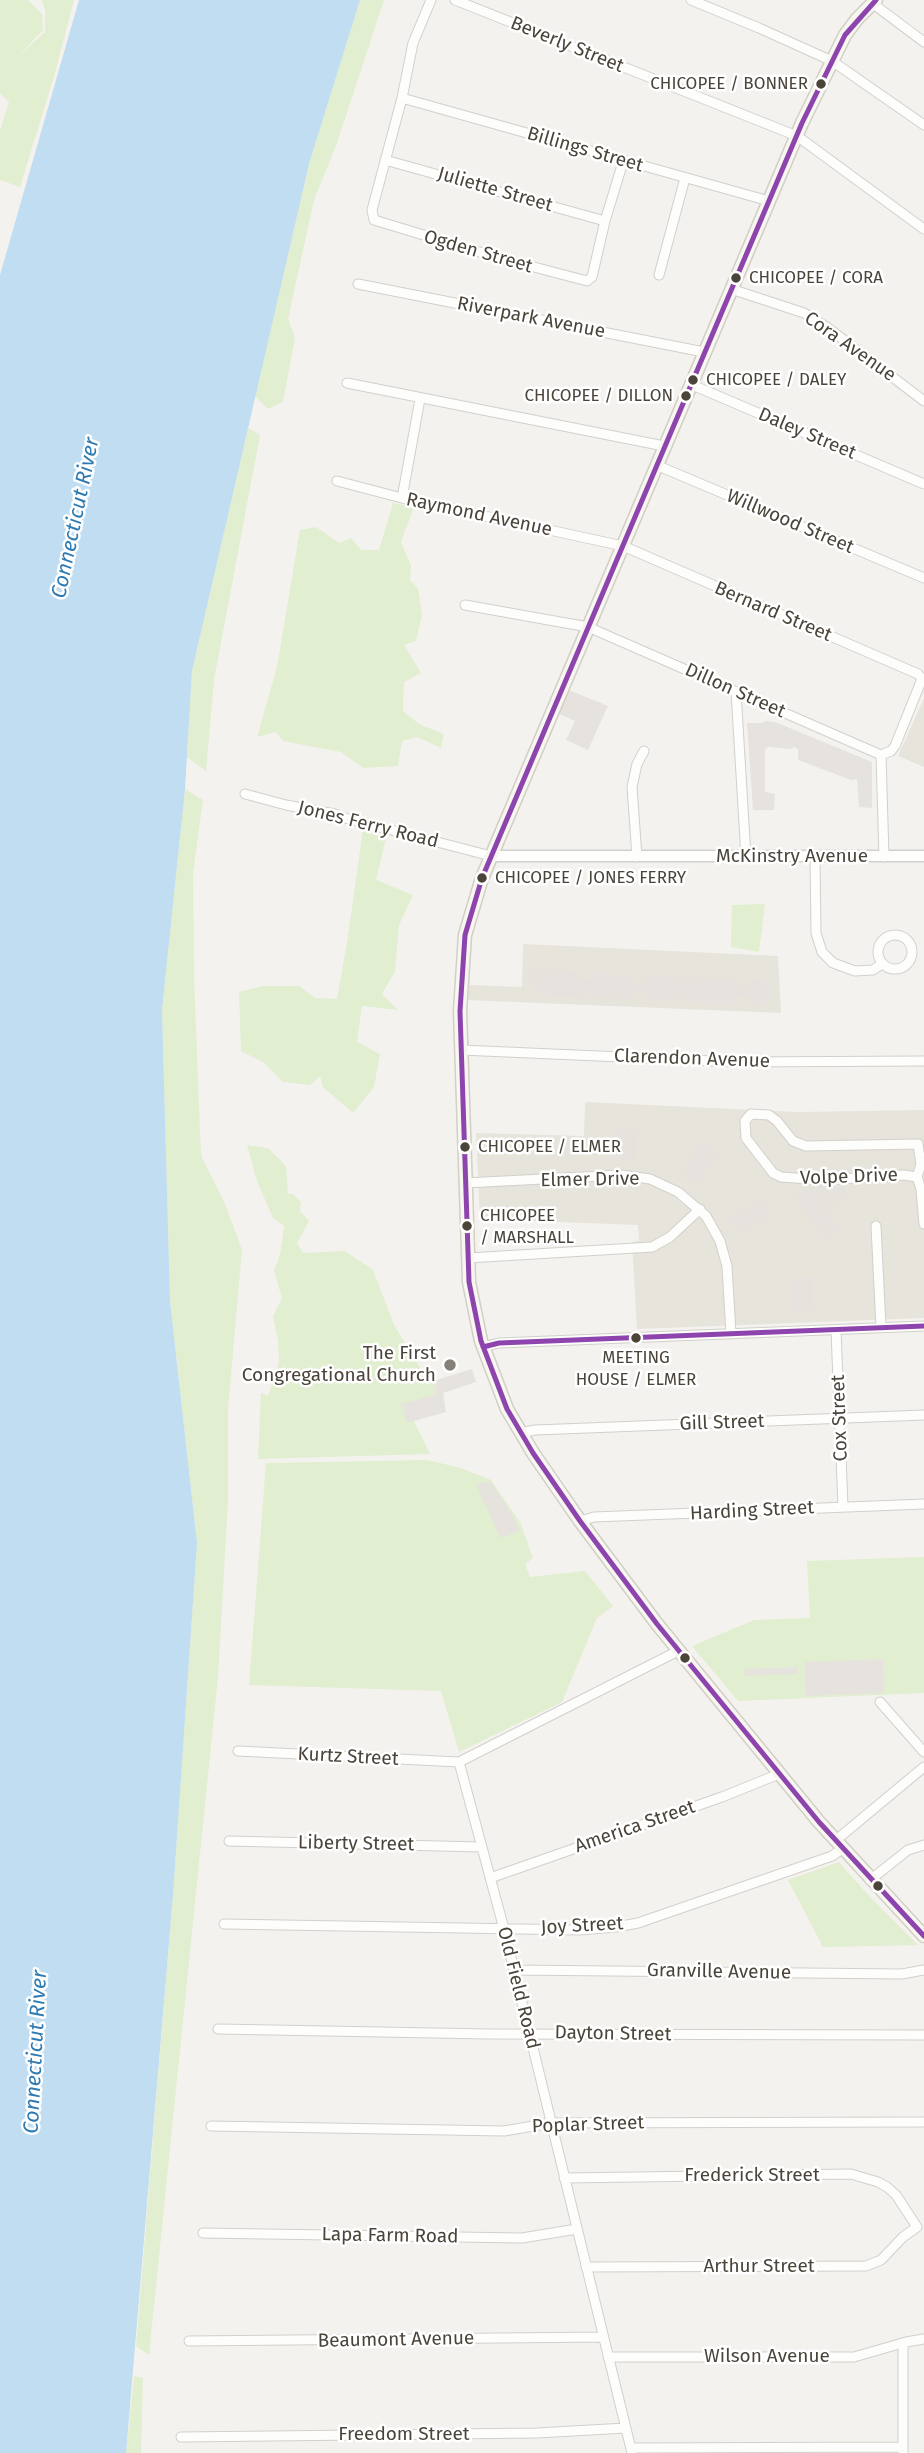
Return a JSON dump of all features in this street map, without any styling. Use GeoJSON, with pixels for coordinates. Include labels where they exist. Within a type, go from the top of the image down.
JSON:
{"type":"FeatureCollection","features":[{"type":"Feature","properties":{"kind":"main road"},"geometry":{"type":"LineString","coordinates":[[874,2],[850,27],[797,136],[477,891],[466,935],[460,992],[461,1050],[471,1297],[482,1347],[500,1395],[520,1433],[580,1521],[678,1651],[839,1845],[924,1936]]}},
{"type":"Feature","properties":{"kind":"street"},"geometry":{"type":"LineString","coordinates":[[385,160],[402,98],[413,43],[430,0]]}},
{"type":"Feature","properties":{"kind":"street","name":"Beverly Street"},"geometry":{"type":"LineString","coordinates":[[455,0],[797,136],[924,229]]}},
{"type":"Feature","properties":{"kind":"street"},"geometry":{"type":"LineString","coordinates":[[691,0],[759,27],[832,61],[924,125]]}},
{"type":"Feature","properties":{"kind":"street"},"geometry":{"type":"LineString","coordinates":[[874,2],[924,42]]}},
{"type":"Feature","properties":{"kind":"street","name":"Billings Street"},"geometry":{"type":"LineString","coordinates":[[402,98],[769,201]]}},
{"type":"Feature","properties":{"kind":"street","name":"Ogden Street"},"geometry":{"type":"LineString","coordinates":[[385,160],[372,217],[378,223],[421,236],[587,281],[592,277],[605,221]]}},
{"type":"Feature","properties":{"kind":"street","name":"Juliette Street"},"geometry":{"type":"LineString","coordinates":[[385,160],[605,221]]}},
{"type":"Feature","properties":{"kind":"street"},"geometry":{"type":"LineString","coordinates":[[605,221],[623,162]]}},
{"type":"Feature","properties":{"kind":"street"},"geometry":{"type":"LineString","coordinates":[[659,275],[685,178]]}},
{"type":"Feature","properties":{"kind":"street","name":"Riverpark Avenue"},"geometry":{"type":"LineString","coordinates":[[358,284],[704,352]]}},
{"type":"Feature","properties":{"kind":"street","name":"Cora Avenue"},"geometry":{"type":"LineString","coordinates":[[731,289],[804,313],[924,401]]}},
{"type":"Feature","properties":{"kind":"street"},"geometry":{"type":"LineString","coordinates":[[347,383],[664,446]]}},
{"type":"Feature","properties":{"kind":"street","name":"Daley Street"},"geometry":{"type":"LineString","coordinates":[[690,384],[924,484]]}},
{"type":"Feature","properties":{"kind":"street"},"geometry":{"type":"LineString","coordinates":[[401,498],[420,399]]}},
{"type":"Feature","properties":{"kind":"street","name":"Willwood Street"},"geometry":{"type":"LineString","coordinates":[[656,465],[924,578]]}},
{"type":"Feature","properties":{"kind":"street","name":"Raymond Avenue"},"geometry":{"type":"LineString","coordinates":[[337,481],[401,498],[623,545]]}},
{"type":"Feature","properties":{"kind":"street","name":"Bernard Street"},"geometry":{"type":"LineString","coordinates":[[623,545],[918,674],[922,679],[895,746],[881,755]]}},
{"type":"Feature","properties":{"kind":"street","name":"Dillon Street"},"geometry":{"type":"LineString","coordinates":[[465,605],[588,627],[881,755]]}},
{"type":"Feature","properties":{"kind":"street"},"geometry":{"type":"LineString","coordinates":[[736,692],[746,857]]}},
{"type":"Feature","properties":{"kind":"street"},"geometry":{"type":"LineString","coordinates":[[636,857],[632,787],[636,764],[644,751]]}},
{"type":"Feature","properties":{"kind":"street"},"geometry":{"type":"LineString","coordinates":[[881,755],[884,856]]}},
{"type":"Feature","properties":{"kind":"street","name":"Jones Ferry Road"},"geometry":{"type":"LineString","coordinates":[[245,794],[335,814],[491,856]]}},
{"type":"Feature","properties":{"kind":"street","name":"McKinstry Avenue"},"geometry":{"type":"LineString","coordinates":[[491,856],[924,856]]}},
{"type":"Feature","properties":{"kind":"street"},"geometry":{"type":"LineString","coordinates":[[815,857],[815,923],[820,949],[833,963],[852,971],[870,971],[882,964]]}},
{"type":"Feature","properties":{"kind":"street","name":"Clarendon Avenue"},"geometry":{"type":"LineString","coordinates":[[461,1050],[736,1062],[924,1061]]}},
{"type":"Feature","properties":{"kind":"street","name":"Volpe Drive"},"geometry":{"type":"LineString","coordinates":[[917,1177],[904,1175],[823,1180],[781,1178],[773,1173],[746,1138],[744,1123],[751,1114],[769,1115],[793,1141],[806,1146],[916,1143],[921,1159],[917,1177],[921,1189],[924,1224]]}},
{"type":"Feature","properties":{"kind":"street","name":"Elmer Drive"},"geometry":{"type":"LineString","coordinates":[[465,1183],[587,1176],[636,1177],[656,1181],[671,1188],[699,1209],[716,1233],[725,1258],[731,1334]]}},
{"type":"Feature","properties":{"kind":"street"},"geometry":{"type":"LineString","coordinates":[[468,1258],[652,1247],[670,1237],[699,1209]]}},
{"type":"Feature","properties":{"kind":"street"},"geometry":{"type":"LineString","coordinates":[[876,1226],[881,1327]]}},
{"type":"Feature","properties":{"kind":"street"},"geometry":{"type":"LineString","coordinates":[[482,1347],[499,1343],[924,1326]]}},
{"type":"Feature","properties":{"kind":"street","name":"Cox Street"},"geometry":{"type":"LineString","coordinates":[[836,1329],[843,1507]]}},
{"type":"Feature","properties":{"kind":"street","name":"Gill Street"},"geometry":{"type":"LineString","coordinates":[[520,1433],[535,1430],[924,1415]]}},
{"type":"Feature","properties":{"kind":"street","name":"Harding Street"},"geometry":{"type":"LineString","coordinates":[[580,1521],[594,1517],[924,1503]]}},
{"type":"Feature","properties":{"kind":"street"},"geometry":{"type":"LineString","coordinates":[[459,1762],[678,1651]]}},
{"type":"Feature","properties":{"kind":"street"},"geometry":{"type":"LineString","coordinates":[[880,1702],[924,1752]]}},
{"type":"Feature","properties":{"kind":"street","name":"Kurtz Street"},"geometry":{"type":"LineString","coordinates":[[238,1751],[459,1762]]}},
{"type":"Feature","properties":{"kind":"street","name":"Old Field Road"},"geometry":{"type":"LineString","coordinates":[[459,1762],[504,1929],[631,2450]]}},
{"type":"Feature","properties":{"kind":"street","name":"Joy Street"},"geometry":{"type":"LineString","coordinates":[[223,1924],[597,1929],[638,1923],[832,1856],[839,1845],[924,1767]]}},
{"type":"Feature","properties":{"kind":"street","name":"America Street"},"geometry":{"type":"LineString","coordinates":[[490,1878],[722,1797],[779,1774]]}},
{"type":"Feature","properties":{"kind":"street","name":"Liberty Street"},"geometry":{"type":"LineString","coordinates":[[229,1841],[482,1847]]}},
{"type":"Feature","properties":{"kind":"street"},"geometry":{"type":"LineString","coordinates":[[870,1880],[908,1850],[924,1845]]}},
{"type":"Feature","properties":{"kind":"street","name":"Granville Avenue"},"geometry":{"type":"LineString","coordinates":[[514,1970],[902,1974],[924,1970]]}},
{"type":"Feature","properties":{"kind":"street","name":"Dayton Street"},"geometry":{"type":"LineString","coordinates":[[218,2029],[924,2035]]}},
{"type":"Feature","properties":{"kind":"street","name":"Poplar Street"},"geometry":{"type":"LineString","coordinates":[[211,2126],[505,2130],[551,2123],[924,2122]]}},
{"type":"Feature","properties":{"kind":"street","name":"Frederick Street"},"geometry":{"type":"LineString","coordinates":[[564,2178],[851,2175],[887,2187],[920,2227]]}},
{"type":"Feature","properties":{"kind":"street","name":"Arthur Street"},"geometry":{"type":"LineString","coordinates":[[586,2267],[866,2266],[881,2260],[903,2237],[920,2227]]}},
{"type":"Feature","properties":{"kind":"street","name":"Lapa Farm Road"},"geometry":{"type":"LineString","coordinates":[[203,2233],[522,2238],[577,2229]]}},
{"type":"Feature","properties":{"kind":"street","name":"Beaumont Avenue"},"geometry":{"type":"LineString","coordinates":[[189,2341],[603,2337]]}},
{"type":"Feature","properties":{"kind":"street","name":"Wilson Avenue"},"geometry":{"type":"LineString","coordinates":[[608,2357],[854,2357],[924,2339]]}},
{"type":"Feature","properties":{"kind":"street"},"geometry":{"type":"LineString","coordinates":[[631,2450],[903,2450],[903,2343]]}},
{"type":"Feature","properties":{"kind":"street","name":"Freedom Street"},"geometry":{"type":"LineString","coordinates":[[181,2437],[537,2433],[626,2428]]}},
{"type":"Feature","properties":{"kind":"shaded area"},"geometry":{"type":"Polygon","coordinates":[[[569,690],[608,706],[588,750],[566,740],[575,721],[559,714],[569,690]]]}},
{"type":"Feature","properties":{"kind":"shaded area"},"geometry":{"type":"Polygon","coordinates":[[[924,698],[924,767],[898,756],[924,698]]]}},
{"type":"Feature","properties":{"kind":"shaded area"},"geometry":{"type":"Polygon","coordinates":[[[775,722],[872,762],[872,808],[859,807],[857,779],[851,780],[798,760],[798,749],[794,747],[768,747],[765,750],[765,792],[775,794],[774,810],[753,810],[747,723],[775,722]]]}},
{"type":"Feature","properties":{"kind":"shaded area"},"geometry":{"type":"Polygon","coordinates":[[[523,944],[778,956],[781,1013],[467,1000],[469,985],[522,987],[523,944]]]}},
{"type":"Feature","properties":{"kind":"shaded area"},"geometry":{"type":"Polygon","coordinates":[[[530,968],[580,972],[580,980],[592,980],[593,973],[630,975],[630,982],[645,983],[645,975],[678,976],[678,984],[683,984],[684,977],[736,979],[736,987],[745,987],[746,980],[757,980],[768,982],[772,993],[764,1004],[757,1005],[745,996],[736,996],[735,1003],[686,1002],[686,996],[680,995],[679,1002],[646,1000],[646,992],[630,994],[629,1000],[592,997],[592,994],[586,991],[585,997],[538,995],[539,988],[528,980],[530,968]]]}},
{"type":"Feature","properties":{"kind":"shaded area"},"geometry":{"type":"Polygon","coordinates":[[[585,1102],[798,1112],[924,1110],[924,1318],[637,1329],[632,1242],[639,1241],[638,1225],[480,1219],[476,1133],[584,1136],[585,1102]]]}},
{"type":"Feature","properties":{"kind":"shaded area"},"geometry":{"type":"Polygon","coordinates":[[[618,1129],[637,1129],[636,1159],[622,1161],[616,1157],[618,1129]]]}},
{"type":"Feature","properties":{"kind":"shaded area"},"geometry":{"type":"Polygon","coordinates":[[[703,1141],[719,1152],[700,1181],[693,1180],[682,1171],[703,1141]]]}},
{"type":"Feature","properties":{"kind":"shaded area"},"geometry":{"type":"Polygon","coordinates":[[[839,1183],[847,1193],[830,1209],[814,1186],[839,1183]]]}},
{"type":"Feature","properties":{"kind":"shaded area"},"geometry":{"type":"Polygon","coordinates":[[[812,1187],[839,1226],[825,1239],[793,1196],[812,1187]]]}},
{"type":"Feature","properties":{"kind":"shaded area"},"geometry":{"type":"Polygon","coordinates":[[[763,1199],[772,1217],[740,1233],[734,1229],[730,1222],[731,1216],[763,1199]]]}},
{"type":"Feature","properties":{"kind":"shaded area"},"geometry":{"type":"Polygon","coordinates":[[[793,1277],[812,1277],[813,1310],[794,1312],[793,1277]]]}},
{"type":"Feature","properties":{"kind":"shaded area"},"geometry":{"type":"Polygon","coordinates":[[[472,1369],[476,1382],[443,1393],[446,1412],[407,1423],[401,1404],[433,1395],[436,1391],[433,1381],[472,1369]]]}},
{"type":"Feature","properties":{"kind":"shaded area"},"geometry":{"type":"Polygon","coordinates":[[[490,1481],[520,1531],[500,1538],[476,1484],[490,1481]]]}},
{"type":"Feature","properties":{"kind":"shaded area"},"geometry":{"type":"Polygon","coordinates":[[[883,1659],[884,1693],[806,1696],[805,1662],[883,1659]]]}},
{"type":"Feature","properties":{"kind":"shaded area"},"geometry":{"type":"Polygon","coordinates":[[[798,1667],[798,1674],[745,1676],[745,1669],[798,1667]]]}},
{"type":"Feature","properties":{"kind":"green space"},"geometry":{"type":"Polygon","coordinates":[[[0,0],[28,0],[42,14],[43,30],[18,56],[45,32],[42,0],[74,0],[20,187],[0,180],[0,131],[9,102],[0,93],[0,0]]]}},
{"type":"Feature","properties":{"kind":"green space"},"geometry":{"type":"Polygon","coordinates":[[[360,0],[384,0],[337,143],[314,200],[288,319],[295,338],[283,402],[268,409],[255,396],[309,164],[360,0]]]}},
{"type":"Feature","properties":{"kind":"green space"},"geometry":{"type":"Polygon","coordinates":[[[248,428],[260,435],[214,680],[206,771],[187,757],[192,671],[248,428]]]}},
{"type":"Feature","properties":{"kind":"green space"},"geometry":{"type":"Polygon","coordinates":[[[393,503],[414,507],[401,542],[411,566],[410,580],[418,588],[422,615],[416,641],[404,645],[421,673],[404,682],[403,711],[419,724],[444,734],[441,748],[417,737],[402,741],[398,766],[363,768],[341,752],[283,741],[276,732],[257,737],[277,667],[300,530],[316,527],[339,543],[351,538],[361,550],[379,550],[393,503]]]}},
{"type":"Feature","properties":{"kind":"green space"},"geometry":{"type":"Polygon","coordinates":[[[185,789],[203,800],[193,873],[201,1156],[225,1204],[242,1250],[228,1409],[228,1500],[218,1677],[149,2355],[136,2346],[173,1895],[197,1543],[170,1301],[162,1010],[185,789]]]}},
{"type":"Feature","properties":{"kind":"green space"},"geometry":{"type":"Polygon","coordinates":[[[363,829],[387,834],[376,880],[413,895],[399,925],[395,971],[382,994],[398,1010],[362,1006],[357,1042],[380,1054],[374,1087],[353,1113],[323,1087],[320,1076],[310,1085],[283,1082],[263,1062],[241,1051],[239,992],[263,986],[299,986],[315,998],[337,999],[363,829]]]}},
{"type":"Feature","properties":{"kind":"green space"},"geometry":{"type":"Polygon","coordinates":[[[765,904],[759,952],[731,947],[732,905],[765,904]]]}},
{"type":"Feature","properties":{"kind":"green space"},"geometry":{"type":"Polygon","coordinates":[[[247,1145],[268,1148],[286,1166],[288,1194],[293,1194],[301,1202],[300,1211],[309,1221],[297,1243],[303,1253],[345,1251],[373,1270],[394,1325],[421,1369],[433,1381],[436,1391],[407,1423],[414,1421],[430,1454],[258,1459],[261,1393],[268,1396],[279,1363],[273,1316],[282,1298],[274,1271],[280,1255],[284,1226],[273,1218],[257,1181],[247,1145]]]}},
{"type":"Feature","properties":{"kind":"green space"},"geometry":{"type":"Polygon","coordinates":[[[427,1460],[461,1468],[491,1480],[520,1522],[533,1558],[525,1564],[530,1577],[585,1571],[613,1606],[597,1618],[562,1702],[459,1752],[441,1691],[249,1685],[266,1463],[427,1460]]]}},
{"type":"Feature","properties":{"kind":"green space"},"geometry":{"type":"Polygon","coordinates":[[[924,1557],[924,1693],[738,1701],[692,1646],[754,1620],[810,1618],[807,1561],[924,1557]]]}},
{"type":"Feature","properties":{"kind":"green space"},"geometry":{"type":"Polygon","coordinates":[[[839,1862],[918,1945],[823,1947],[788,1880],[839,1862]]]}},
{"type":"Feature","properties":{"kind":"green space"},"geometry":{"type":"Polygon","coordinates":[[[134,2376],[143,2378],[141,2453],[126,2453],[134,2376]]]}},
{"type":"Feature","properties":{"kind":"water","name":"Connecticut River"},"geometry":{"type":"Polygon","coordinates":[[[79,0],[360,0],[309,164],[192,671],[185,789],[162,1010],[170,1301],[197,1543],[173,1895],[126,2453],[0,2453],[0,275],[79,0]]]}},
{"type":"Feature","properties":{"kind":"transit line"},"geometry":{"type":"LineString","coordinates":[[876,0],[845,35],[802,123],[482,878],[465,935],[460,1011],[469,1282],[481,1341],[507,1409],[533,1453],[580,1521],[657,1624],[819,1822],[924,1936]]}},
{"type":"Feature","properties":{"kind":"transit line"},"geometry":{"type":"LineString","coordinates":[[483,1347],[499,1343],[924,1326]]}},
{"type":"Feature","properties":{"kind":"place","name":"CHICOPEE / BONNER"},"geometry":{"type":"Point","coordinates":[821,84]}},
{"type":"Feature","properties":{"kind":"place","name":"CHICOPEE / CORA"},"geometry":{"type":"Point","coordinates":[736,278]}},
{"type":"Feature","properties":{"kind":"place","name":"CHICOPEE / DALEY"},"geometry":{"type":"Point","coordinates":[693,380]}},
{"type":"Feature","properties":{"kind":"place","name":"CHICOPEE / DILLON"},"geometry":{"type":"Point","coordinates":[686,396]}},
{"type":"Feature","properties":{"kind":"place","name":"CHICOPEE / JONES FERRY"},"geometry":{"type":"Point","coordinates":[482,878]}},
{"type":"Feature","properties":{"kind":"place","name":"CHICOPEE / ELMER"},"geometry":{"type":"Point","coordinates":[465,1147]}},
{"type":"Feature","properties":{"kind":"place","name":"CHICOPEE / MARSHALL"},"geometry":{"type":"Point","coordinates":[467,1226]}},
{"type":"Feature","properties":{"kind":"place","name":"MEETING HOUSE / ELMER"},"geometry":{"type":"Point","coordinates":[636,1338]}},
{"type":"Feature","properties":{"kind":"place","name":"The First Congregational Church"},"geometry":{"type":"Point","coordinates":[450,1365]}}]}
